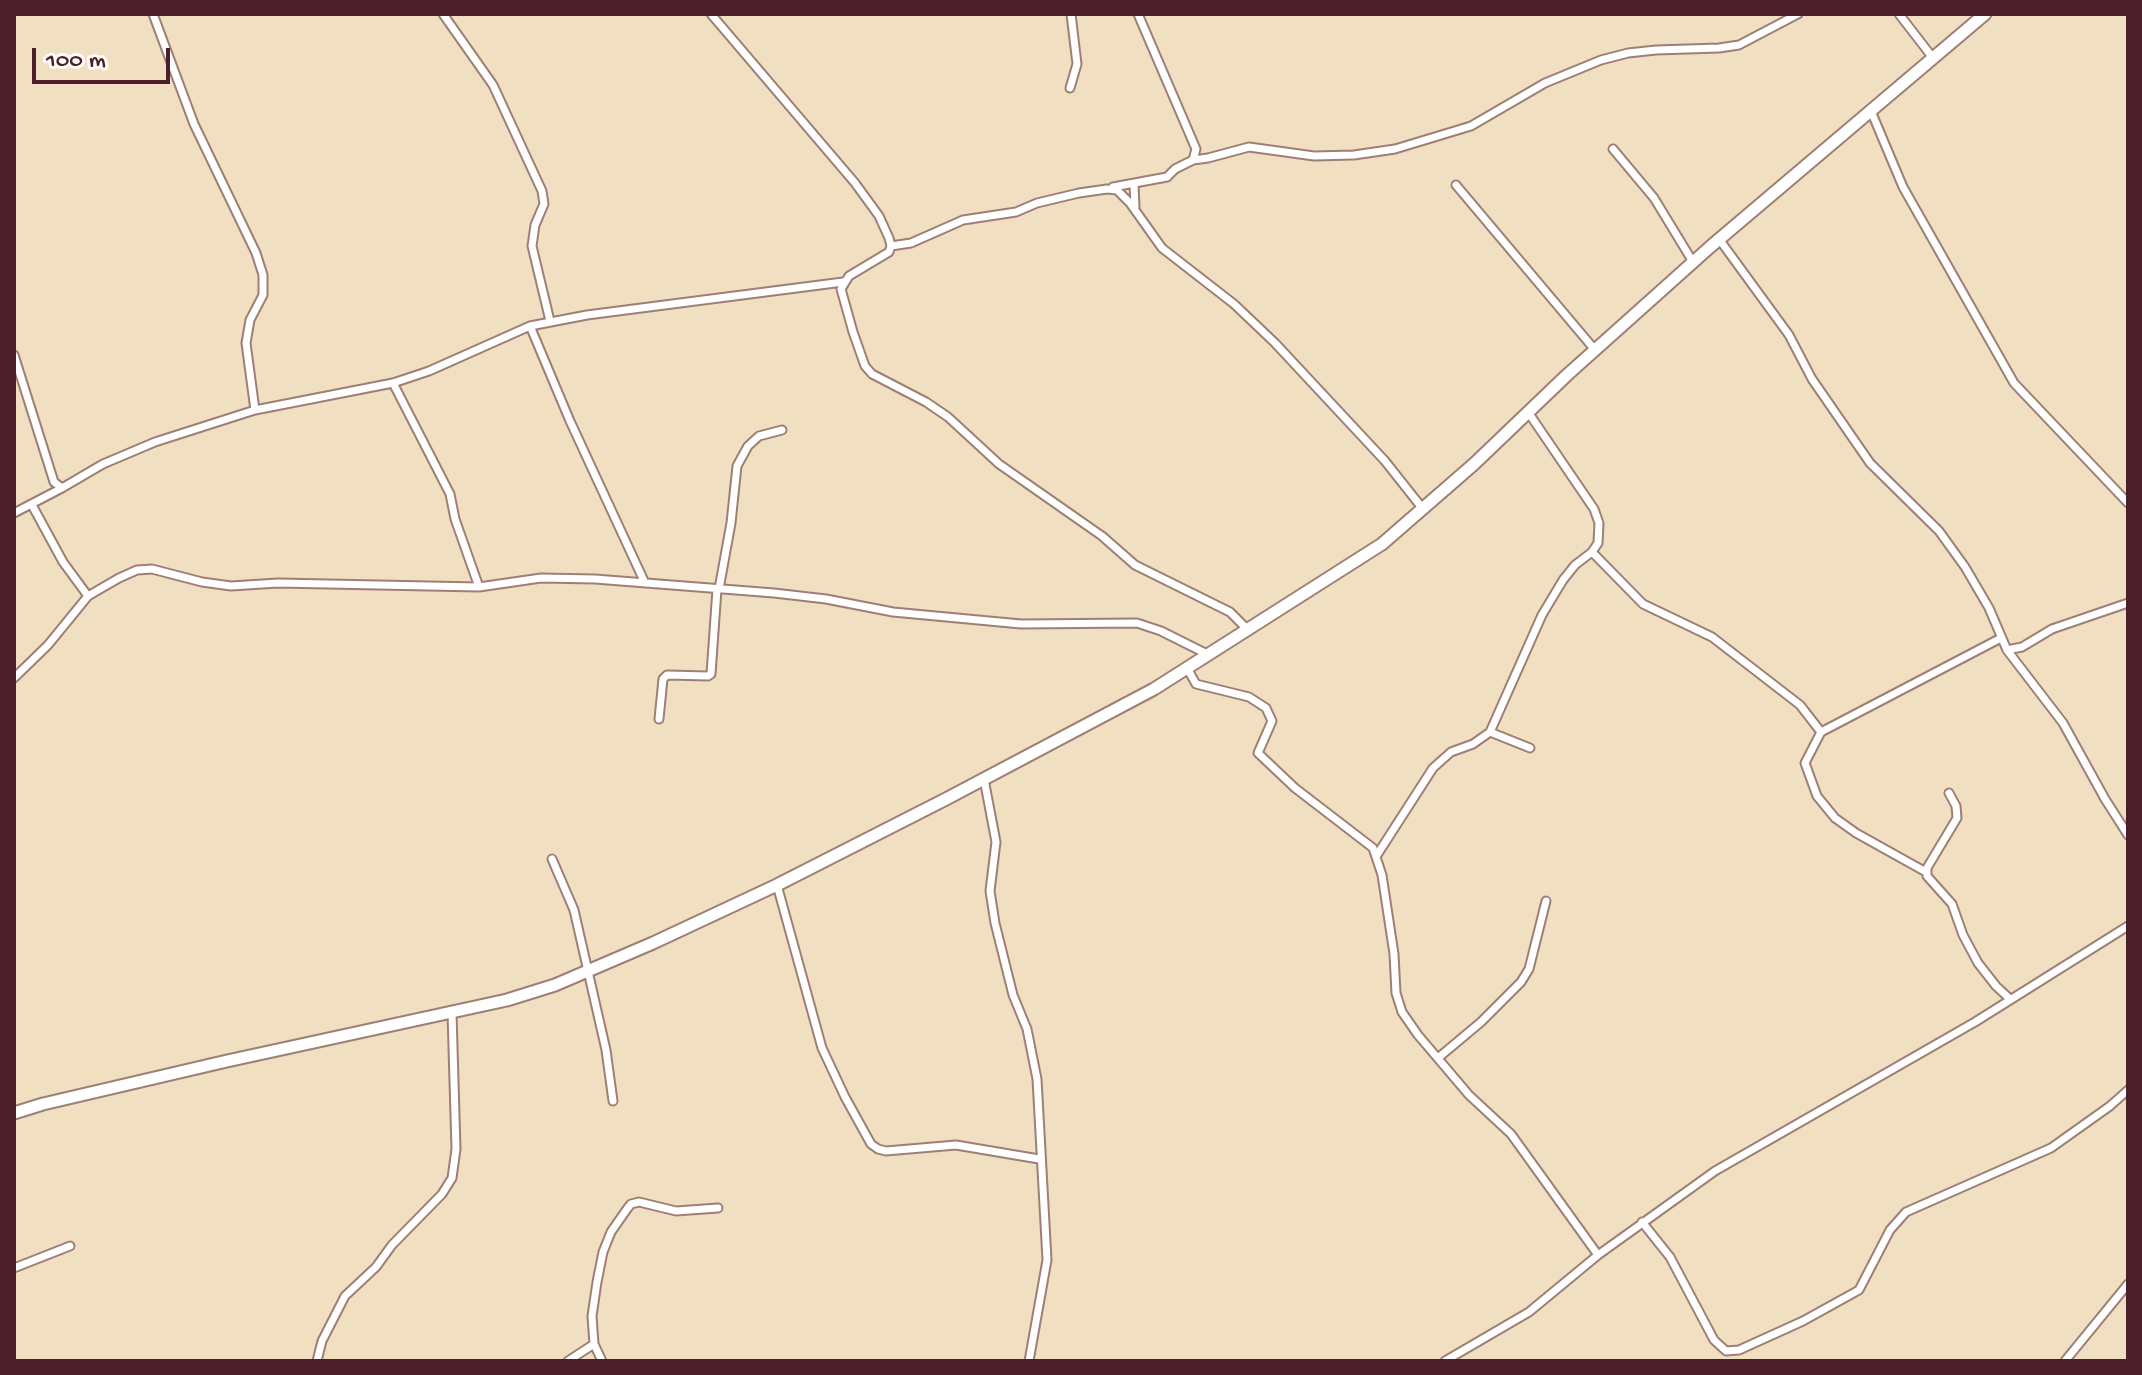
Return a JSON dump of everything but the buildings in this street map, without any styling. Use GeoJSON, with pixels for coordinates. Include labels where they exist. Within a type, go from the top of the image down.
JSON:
{"type":"FeatureCollection","features":[{"type":"Feature","properties":{"kind":"main road"},"geometry":{"type":"LineString","coordinates":[[14,1113],[227,1061],[507,1000],[587,972],[777,885],[1154,689],[1382,544],[1474,464],[1719,239],[1985,14]]}},
{"type":"Feature","properties":{"kind":"street"},"geometry":{"type":"LineString","coordinates":[[153,14],[194,124],[256,253],[263,275],[263,295],[250,320],[246,343],[255,410]]}},
{"type":"Feature","properties":{"kind":"street"},"geometry":{"type":"LineString","coordinates":[[443,14],[493,85],[542,191],[544,204],[535,225],[532,246],[550,321]]}},
{"type":"Feature","properties":{"kind":"street"},"geometry":{"type":"LineString","coordinates":[[711,14],[855,183],[879,216],[891,246]]}},
{"type":"Feature","properties":{"kind":"street"},"geometry":{"type":"LineString","coordinates":[[1070,88],[1077,64],[1071,14]]}},
{"type":"Feature","properties":{"kind":"street"},"geometry":{"type":"LineString","coordinates":[[1138,14],[1196,149],[1193,160]]}},
{"type":"Feature","properties":{"kind":"street"},"geometry":{"type":"LineString","coordinates":[[1248,630],[1230,612],[1135,565],[1102,536],[999,464],[948,417],[872,374],[865,366],[853,332],[841,289],[843,282],[885,255],[891,246],[911,243],[963,220],[1016,212],[1037,203],[1167,177],[1193,160],[1249,147],[1314,156],[1354,155],[1395,149],[1471,126],[1545,83],[1601,60],[1628,53],[1739,45],[1798,14]]}},
{"type":"Feature","properties":{"kind":"street"},"geometry":{"type":"LineString","coordinates":[[1899,14],[1933,58]]}},
{"type":"Feature","properties":{"kind":"street"},"geometry":{"type":"LineString","coordinates":[[1871,111],[1903,187],[2014,383],[2128,503]]}},
{"type":"Feature","properties":{"kind":"street"},"geometry":{"type":"LineString","coordinates":[[1613,149],[1654,198],[1693,262]]}},
{"type":"Feature","properties":{"kind":"street"},"geometry":{"type":"LineString","coordinates":[[1134,184],[1137,213]]}},
{"type":"Feature","properties":{"kind":"street"},"geometry":{"type":"LineString","coordinates":[[1456,185],[1595,350]]}},
{"type":"Feature","properties":{"kind":"street"},"geometry":{"type":"LineString","coordinates":[[1107,189],[1117,190],[1125,196],[1162,248],[1234,304],[1275,343],[1385,461],[1423,509]]}},
{"type":"Feature","properties":{"kind":"street"},"geometry":{"type":"LineString","coordinates":[[1719,239],[1789,335],[1812,379],[1870,463],[1931,521],[1965,567],[1985,600],[2007,650],[2063,723],[2128,835]]}},
{"type":"Feature","properties":{"kind":"street"},"geometry":{"type":"LineString","coordinates":[[14,513],[103,464],[155,442],[255,410],[393,383],[429,371],[530,326],[843,282]]}},
{"type":"Feature","properties":{"kind":"street"},"geometry":{"type":"LineString","coordinates":[[530,326],[645,583]]}},
{"type":"Feature","properties":{"kind":"street"},"geometry":{"type":"LineString","coordinates":[[14,355],[54,482],[62,488]]}},
{"type":"Feature","properties":{"kind":"street"},"geometry":{"type":"LineString","coordinates":[[393,383],[450,494],[455,519],[479,587]]}},
{"type":"Feature","properties":{"kind":"street"},"geometry":{"type":"LineString","coordinates":[[1377,855],[1433,768],[1451,752],[1473,744],[1490,732],[1542,615],[1563,580],[1575,565],[1592,552],[1600,532],[1594,509],[1528,412]]}},
{"type":"Feature","properties":{"kind":"street"},"geometry":{"type":"LineString","coordinates":[[659,719],[663,679],[667,675],[711,674],[718,589],[731,523],[737,466],[748,446],[759,436],[782,430]]}},
{"type":"Feature","properties":{"kind":"street"},"geometry":{"type":"LineString","coordinates":[[32,505],[63,562],[88,596]]}},
{"type":"Feature","properties":{"kind":"street"},"geometry":{"type":"LineString","coordinates":[[1592,552],[1643,604],[1712,637],[1800,705],[1821,732]]}},
{"type":"Feature","properties":{"kind":"street"},"geometry":{"type":"LineString","coordinates":[[14,678],[48,645],[88,596],[137,570],[152,569],[231,586],[278,583],[479,587],[541,578],[787,594],[893,612],[1021,624],[1137,623],[1161,631],[1209,655]]}},
{"type":"Feature","properties":{"kind":"street"},"geometry":{"type":"LineString","coordinates":[[2007,650],[2022,647],[2052,629],[2128,603]]}},
{"type":"Feature","properties":{"kind":"street"},"geometry":{"type":"LineString","coordinates":[[2001,638],[1821,732],[1805,763],[1817,796],[1835,818],[1926,872],[1952,904],[1963,935],[1978,963],[2010,999]]}},
{"type":"Feature","properties":{"kind":"street"},"geometry":{"type":"LineString","coordinates":[[1187,668],[1196,684],[1249,697],[1266,708],[1272,721],[1258,753],[1295,788],[1366,842],[1377,855],[1394,954],[1396,993],[1402,1012],[1469,1095],[1511,1134],[1598,1255]]}},
{"type":"Feature","properties":{"kind":"street"},"geometry":{"type":"LineString","coordinates":[[1490,732],[1530,748]]}},
{"type":"Feature","properties":{"kind":"street"},"geometry":{"type":"LineString","coordinates":[[984,779],[996,842],[990,891],[995,923],[1013,995],[1027,1029],[1037,1079],[1039,1159],[1047,1260],[1029,1361]]}},
{"type":"Feature","properties":{"kind":"street"},"geometry":{"type":"LineString","coordinates":[[1926,872],[1957,818],[1956,806],[1949,793]]}},
{"type":"Feature","properties":{"kind":"street"},"geometry":{"type":"LineString","coordinates":[[552,859],[574,910],[606,1050],[613,1101]]}},
{"type":"Feature","properties":{"kind":"street"},"geometry":{"type":"LineString","coordinates":[[777,885],[822,1048],[871,1144],[886,1151],[956,1145],[1039,1159]]}},
{"type":"Feature","properties":{"kind":"street"},"geometry":{"type":"LineString","coordinates":[[1438,1058],[1521,982],[1529,969],[1546,901]]}},
{"type":"Feature","properties":{"kind":"street"},"geometry":{"type":"LineString","coordinates":[[1445,1361],[1529,1312],[1598,1255],[1715,1171],[1939,1043],[2128,926]]}},
{"type":"Feature","properties":{"kind":"street"},"geometry":{"type":"LineString","coordinates":[[317,1361],[322,1341],[345,1296],[376,1267],[392,1245],[442,1194],[452,1178],[456,1149],[452,1013]]}},
{"type":"Feature","properties":{"kind":"street"},"geometry":{"type":"LineString","coordinates":[[1642,1222],[1670,1257],[1714,1340],[1726,1351],[1739,1350],[1803,1321],[1859,1290],[1890,1230],[1906,1212],[2051,1148],[2128,1090]]}},
{"type":"Feature","properties":{"kind":"street"},"geometry":{"type":"LineString","coordinates":[[602,1361],[594,1344],[592,1316],[603,1252],[611,1232],[631,1204],[639,1202],[676,1211],[718,1208]]}},
{"type":"Feature","properties":{"kind":"street"},"geometry":{"type":"LineString","coordinates":[[14,1268],[70,1246]]}},
{"type":"Feature","properties":{"kind":"street"},"geometry":{"type":"LineString","coordinates":[[2065,1361],[2128,1284]]}},
{"type":"Feature","properties":{"kind":"street"},"geometry":{"type":"LineString","coordinates":[[568,1361],[594,1344]]}}]}
